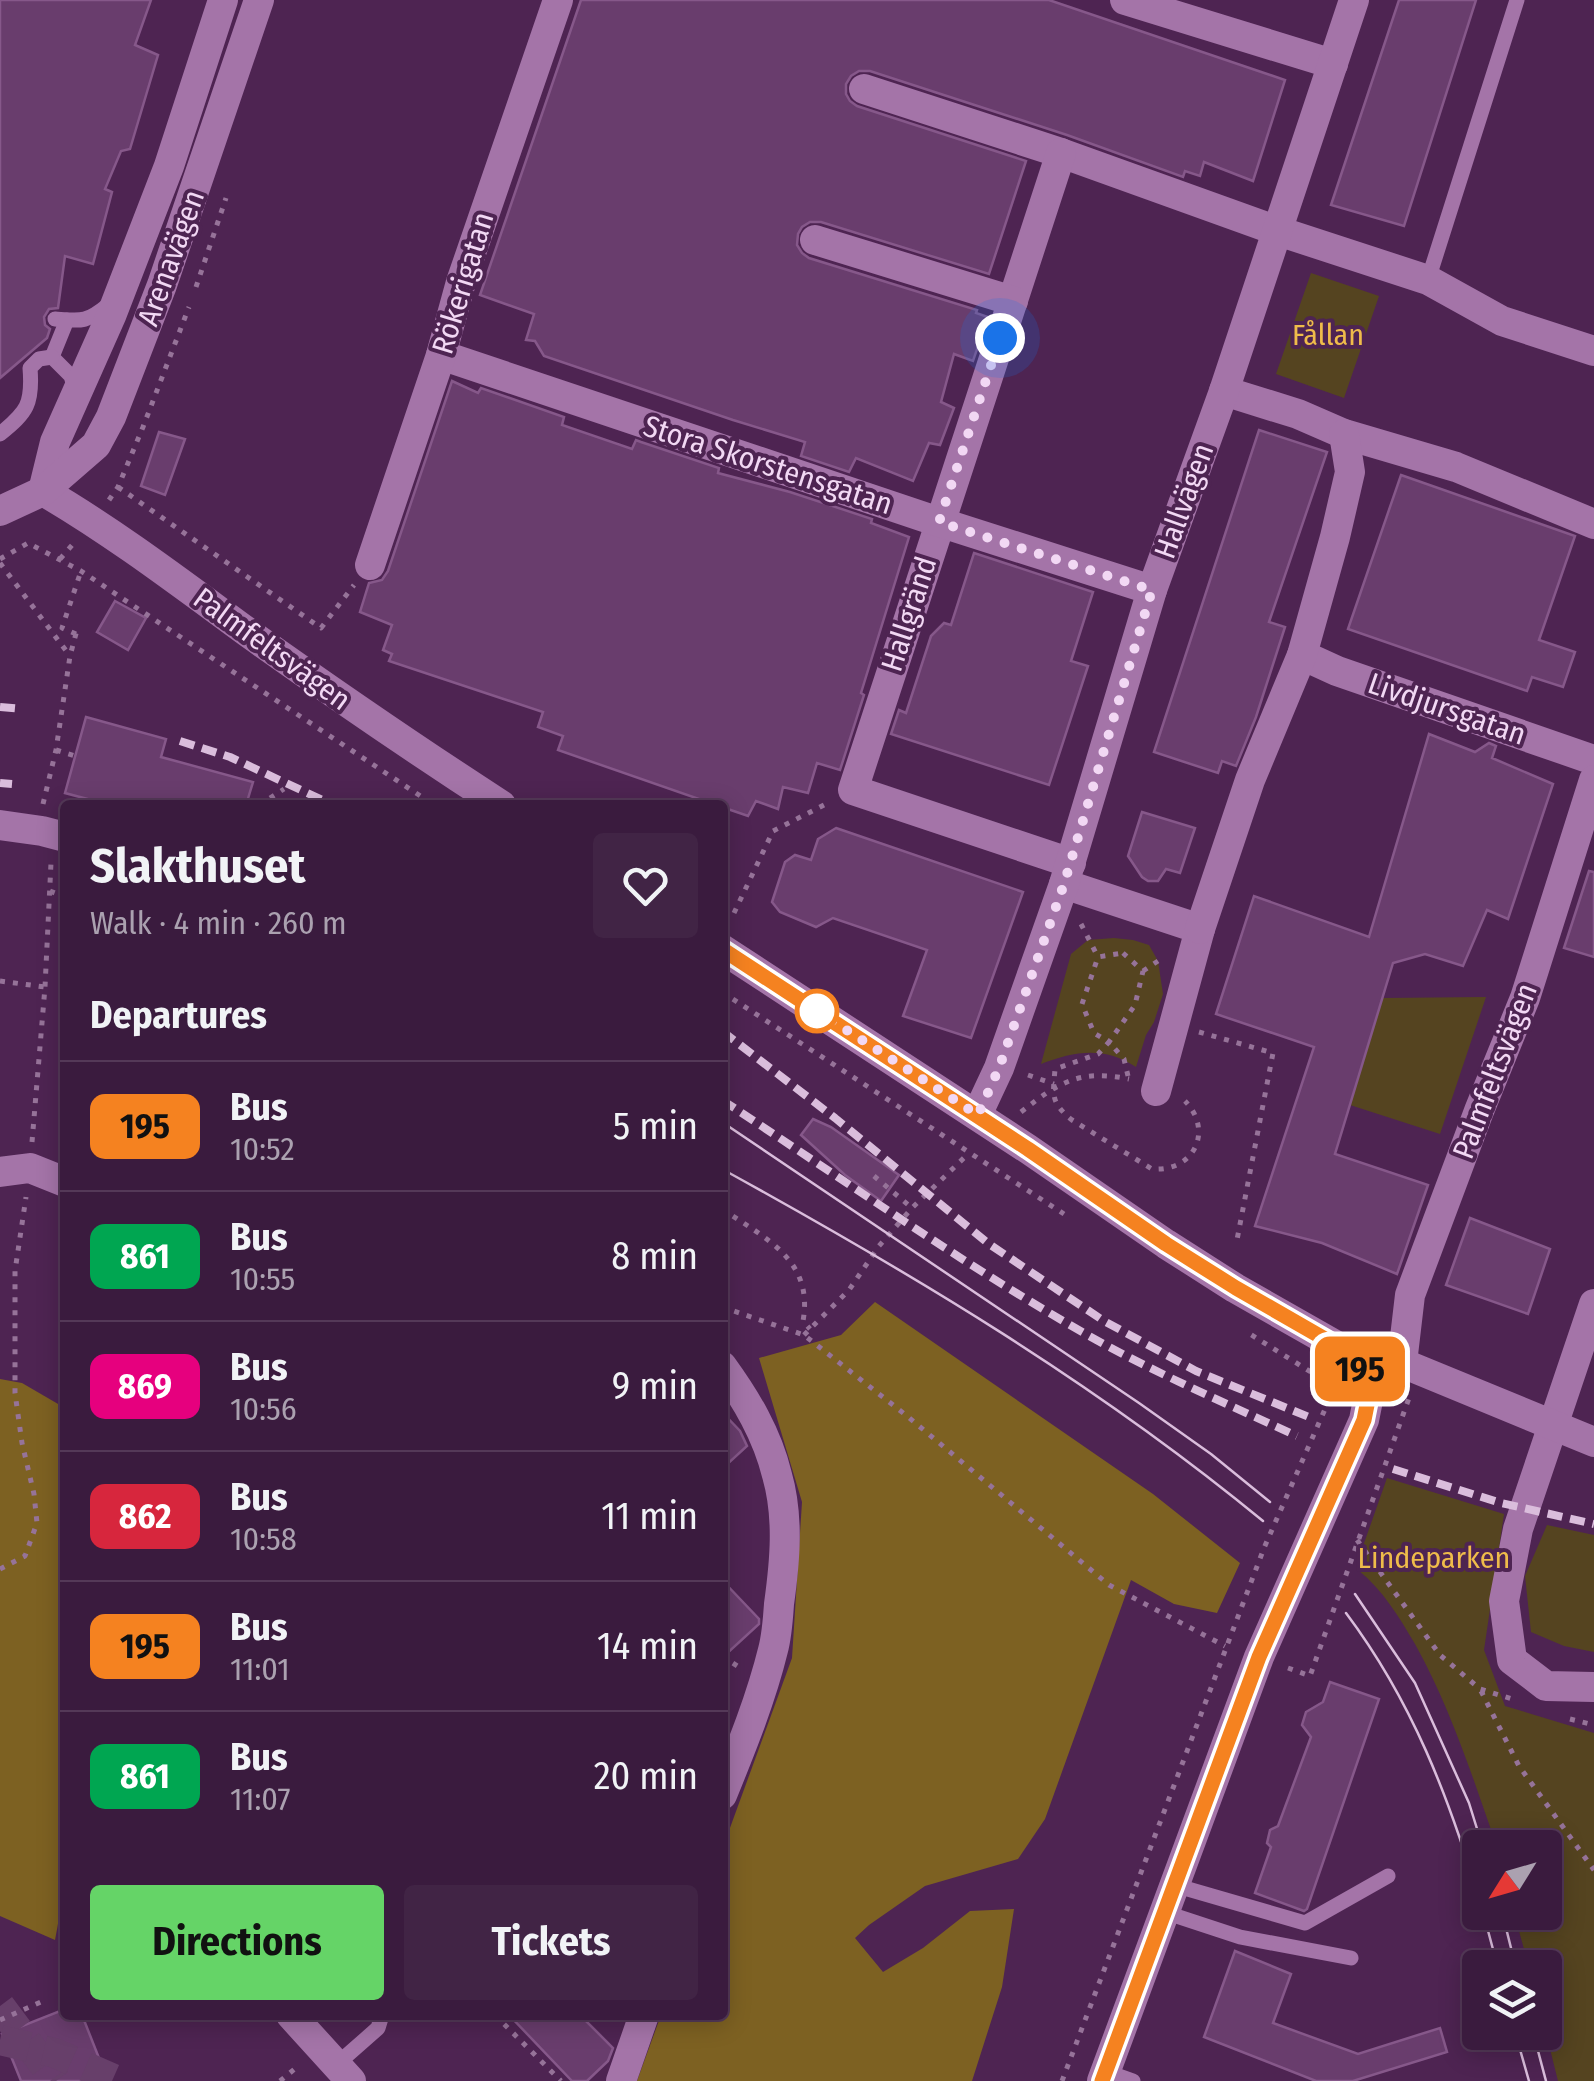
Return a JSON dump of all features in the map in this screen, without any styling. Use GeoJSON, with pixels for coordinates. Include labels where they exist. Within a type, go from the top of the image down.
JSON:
{"type":"FeatureCollection","features":[{"type":"Feature","properties":{"kind":"street","name":"Arenavägen"},"geometry":{"type":"LineString","coordinates":[[44,492],[55,442],[169,166],[222,0]]}},
{"type":"Feature","properties":{"kind":"street","name":"Arenavägen"},"geometry":{"type":"LineString","coordinates":[[97,333],[174,250],[259,0]]}},
{"type":"Feature","properties":{"kind":"street","name":"Rökerigatan"},"geometry":{"type":"LineString","coordinates":[[370,565],[441,356],[461,282],[558,0]]}},
{"type":"Feature","properties":{"kind":"street"},"geometry":{"type":"LineString","coordinates":[[1126,0],[1334,64]]}},
{"type":"Feature","properties":{"kind":"street","name":"Hallvägen"},"geometry":{"type":"LineString","coordinates":[[978,1115],[999,1068],[1067,873],[1152,590],[1224,392],[1354,0]]}},
{"type":"Feature","properties":{"kind":"street"},"geometry":{"type":"LineString","coordinates":[[864,89],[1428,280],[1502,321],[1594,351]]}},
{"type":"Feature","properties":{"kind":"street","name":"Hallgränd"},"geometry":{"type":"LineString","coordinates":[[852,790],[1061,153]]}},
{"type":"Feature","properties":{"kind":"street"},"geometry":{"type":"LineString","coordinates":[[815,240],[1012,301]]}},
{"type":"Feature","properties":{"kind":"street","name":"Arenavägen"},"geometry":{"type":"LineString","coordinates":[[0,512],[44,492],[96,445],[111,417],[97,333]]}},
{"type":"Feature","properties":{"kind":"street","name":"Stora Skorstensgatan"},"geometry":{"type":"LineString","coordinates":[[441,356],[1152,590]]}},
{"type":"Feature","properties":{"kind":"street"},"geometry":{"type":"LineString","coordinates":[[1224,392],[1298,414],[1344,434],[1456,467],[1594,524]]}},
{"type":"Feature","properties":{"kind":"street"},"geometry":{"type":"LineString","coordinates":[[1156,1091],[1200,929],[1250,780],[1302,655],[1350,472],[1344,434]]}},
{"type":"Feature","properties":{"kind":"street","name":"Palmfeltsvägen"},"geometry":{"type":"LineString","coordinates":[[44,492],[94,521],[371,720],[494,800]]}},
{"type":"Feature","properties":{"kind":"street","name":"Livdjursgatan"},"geometry":{"type":"LineString","coordinates":[[1302,655],[1337,671],[1594,760]]}},
{"type":"Feature","properties":{"kind":"street","name":"Palmfeltsvägen"},"geometry":{"type":"LineString","coordinates":[[1411,1367],[1410,1295],[1525,998],[1594,780]]}},
{"type":"Feature","properties":{"kind":"street"},"geometry":{"type":"LineString","coordinates":[[852,790],[1200,929]]}},
{"type":"Feature","properties":{"kind":"street"},"geometry":{"type":"LineString","coordinates":[[0,825],[50,825]]}},
{"type":"Feature","properties":{"kind":"street"},"geometry":{"type":"LineString","coordinates":[[728,953],[978,1115],[1166,1244],[1352,1360],[1411,1367],[1594,1442]]}},
{"type":"Feature","properties":{"kind":"street"},"geometry":{"type":"LineString","coordinates":[[15,1170],[60,1181]]}},
{"type":"Feature","properties":{"kind":"street"},"geometry":{"type":"LineString","coordinates":[[1594,1304],[1518,1528],[1504,1601],[1512,1660],[1546,1686],[1594,1687]]}},
{"type":"Feature","properties":{"kind":"street"},"geometry":{"type":"LineString","coordinates":[[1113,2078],[1169,1898],[1259,1657],[1364,1420],[1369,1395],[1352,1360]]}},
{"type":"Feature","properties":{"kind":"street"},"geometry":{"type":"LineString","coordinates":[[728,1374],[765,1437],[778,1476],[785,1520],[774,1648],[728,1778]]}},
{"type":"Feature","properties":{"kind":"street"},"geometry":{"type":"LineString","coordinates":[[295,2020],[343,2073]]}},
{"type":"Feature","properties":{"kind":"street"},"geometry":{"type":"LineString","coordinates":[[621,2081],[642,2020]]}},
{"type":"Feature","properties":{"kind":"lane"},"geometry":{"type":"LineString","coordinates":[[1428,280],[1517,0]]}},
{"type":"Feature","properties":{"kind":"lane"},"geometry":{"type":"LineString","coordinates":[[0,434],[24,414],[32,392],[30,368],[39,359],[97,333]]}},
{"type":"Feature","properties":{"kind":"lane"},"geometry":{"type":"LineString","coordinates":[[52,356],[71,376],[77,394]]}},
{"type":"Feature","properties":{"kind":"lane"},"geometry":{"type":"LineString","coordinates":[[1169,1898],[1305,1922],[1388,1876]]}},
{"type":"Feature","properties":{"kind":"lane"},"geometry":{"type":"LineString","coordinates":[[1169,1898],[1240,1937],[1351,1958]]}},
{"type":"Feature","properties":{"kind":"lane"},"geometry":{"type":"LineString","coordinates":[[343,2073],[380,2020]]}},
{"type":"Feature","properties":{"kind":"path"},"geometry":{"type":"LineString","coordinates":[[118,488],[321,628],[370,565]]}},
{"type":"Feature","properties":{"kind":"path"},"geometry":{"type":"LineString","coordinates":[[70,656],[0,561],[28,544],[81,570],[426,800]]}},
{"type":"Feature","properties":{"kind":"path"},"geometry":{"type":"LineString","coordinates":[[0,1569],[25,1556],[37,1523],[15,1393],[15,1170],[45,987],[52,852],[50,825],[42,799],[56,750],[76,632],[62,628],[81,570]]}},
{"type":"Feature","properties":{"kind":"path"},"geometry":{"type":"LineString","coordinates":[[56,750],[76,756]]}},
{"type":"Feature","properties":{"kind":"path"},"geometry":{"type":"LineString","coordinates":[[266,800],[284,788]]}},
{"type":"Feature","properties":{"kind":"path"},"geometry":{"type":"LineString","coordinates":[[734,914],[773,830],[852,790]]}},
{"type":"Feature","properties":{"kind":"path"},"geometry":{"type":"LineString","coordinates":[[50,892],[60,896]]}},
{"type":"Feature","properties":{"kind":"path"},"geometry":{"type":"LineString","coordinates":[[1053,1100],[1055,1068],[1098,1054],[1109,1042],[1135,1006],[1142,970],[1124,952],[1098,956],[1082,1004],[1094,1033],[1109,1042],[1124,1059],[1128,1080],[1156,1091]]}},
{"type":"Feature","properties":{"kind":"path"},"geometry":{"type":"LineString","coordinates":[[0,981],[45,987]]}},
{"type":"Feature","properties":{"kind":"path"},"geometry":{"type":"LineString","coordinates":[[728,996],[1064,1214]]}},
{"type":"Feature","properties":{"kind":"path"},"geometry":{"type":"LineString","coordinates":[[1174,1025],[1273,1054],[1236,1245]]}},
{"type":"Feature","properties":{"kind":"path"},"geometry":{"type":"LineString","coordinates":[[1026,1074],[1054,1084]]}},
{"type":"Feature","properties":{"kind":"path"},"geometry":{"type":"LineString","coordinates":[[874,1176],[912,1208]]}},
{"type":"Feature","properties":{"kind":"path"},"geometry":{"type":"LineString","coordinates":[[728,1213],[781,1249],[796,1268],[806,1308],[804,1321],[810,1329]]}},
{"type":"Feature","properties":{"kind":"path"},"geometry":{"type":"LineString","coordinates":[[804,1335],[849,1290]]}},
{"type":"Feature","properties":{"kind":"path"},"geometry":{"type":"LineString","coordinates":[[728,1309],[804,1335],[1109,1585],[1226,1646],[1310,1676],[1358,1540],[1411,1367]]}},
{"type":"Feature","properties":{"kind":"path"},"geometry":{"type":"LineString","coordinates":[[1062,2081],[1264,1548],[1329,1400],[1322,1380],[1248,1332]]}},
{"type":"Feature","properties":{"kind":"path"},"geometry":{"type":"LineString","coordinates":[[1358,1540],[1440,1655],[1480,1689],[1519,1766],[1592,1860],[1594,1870]]}},
{"type":"Feature","properties":{"kind":"path"},"geometry":{"type":"LineString","coordinates":[[0,2020],[41,2002]]}},
{"type":"Feature","properties":{"kind":"path"},"geometry":{"type":"LineString","coordinates":[[501,2020],[561,2081]]}},
{"type":"Feature","properties":{"kind":"green space","name":"Fållan"},"geometry":{"type":"Polygon","coordinates":[[[1311,273],[1379,296],[1344,398],[1276,374],[1311,273]]]}},
{"type":"Feature","properties":{"kind":"green space"},"geometry":{"type":"Polygon","coordinates":[[[1114,938],[1149,945],[1158,961],[1163,994],[1136,1067],[1101,1053],[1066,1056],[1041,1064],[1071,954],[1088,940],[1114,938]]]}},
{"type":"Feature","properties":{"kind":"green space"},"geometry":{"type":"Polygon","coordinates":[[[1486,997],[1440,1134],[1350,1105],[1383,998],[1486,997]]]}},
{"type":"Feature","properties":{"kind":"green space","name":"Lindeparken"},"geometry":{"type":"Polygon","coordinates":[[[1387,1478],[1504,1514],[1484,1650],[1505,1706],[1594,1733],[1594,2081],[1558,2081],[1550,2050],[1562,2050],[1562,1950],[1524,1950],[1519,1930],[1562,1930],[1562,1830],[1491,1830],[1428,1669],[1390,1604],[1358,1570],[1387,1478]]]}},
{"type":"Feature","properties":{"kind":"green space"},"geometry":{"type":"Polygon","coordinates":[[[1547,1525],[1594,1535],[1594,1652],[1564,1646],[1531,1632],[1525,1576],[1547,1525]]]}},
{"type":"Feature","properties":{"kind":"shaded area"},"geometry":{"type":"Polygon","coordinates":[[[875,1302],[1153,1494],[1240,1563],[1217,1613],[1174,1604],[1131,1580],[1045,1819],[1018,1859],[925,1886],[855,1938],[883,1972],[923,1948],[970,1911],[1014,1909],[1002,1987],[972,2081],[637,2081],[659,2020],[728,2020],[728,1833],[792,1658],[802,1502],[759,1358],[841,1335],[875,1302]]]}},
{"type":"Feature","properties":{"kind":"shaded area"},"geometry":{"type":"Polygon","coordinates":[[[0,1379],[22,1383],[60,1405],[60,1913],[55,1940],[0,1916],[0,1379]]]}},
{"type":"Feature","properties":{"kind":"building"},"geometry":{"type":"Polygon","coordinates":[[[0,0],[151,0],[135,45],[158,55],[130,149],[121,151],[105,189],[112,192],[93,264],[65,256],[58,308],[49,309],[44,317],[50,329],[47,338],[0,378],[0,0]]]}},
{"type":"Feature","properties":{"kind":"building"},"geometry":{"type":"Polygon","coordinates":[[[581,0],[1049,0],[1285,80],[1253,181],[1204,162],[1200,176],[1185,171],[1183,177],[870,71],[851,76],[846,94],[857,106],[1026,161],[989,274],[821,222],[810,222],[798,234],[797,245],[809,258],[977,310],[976,313],[988,317],[973,361],[954,354],[941,402],[954,408],[940,445],[929,443],[913,481],[856,458],[849,472],[801,456],[805,442],[544,356],[535,341],[526,340],[534,314],[480,295],[581,0]]]}},
{"type":"Feature","properties":{"kind":"building"},"geometry":{"type":"Polygon","coordinates":[[[1399,0],[1476,0],[1404,226],[1331,205],[1399,0]]]}},
{"type":"Feature","properties":{"kind":"building"},"geometry":{"type":"Polygon","coordinates":[[[452,381],[478,393],[481,388],[564,417],[562,425],[632,449],[636,440],[719,468],[718,473],[872,519],[871,523],[909,537],[840,770],[817,763],[808,793],[783,787],[778,809],[756,801],[748,816],[728,809],[728,800],[702,800],[558,750],[563,736],[538,727],[543,712],[389,661],[392,654],[383,650],[392,625],[360,612],[369,583],[382,580],[452,381]]]}},
{"type":"Feature","properties":{"kind":"building"},"geometry":{"type":"Polygon","coordinates":[[[1259,430],[1327,452],[1269,622],[1285,627],[1256,717],[1236,766],[1222,761],[1218,773],[1154,752],[1259,430]]]}},
{"type":"Feature","properties":{"kind":"building"},"geometry":{"type":"Polygon","coordinates":[[[159,432],[185,439],[165,495],[141,486],[159,432]]]}},
{"type":"Feature","properties":{"kind":"building"},"geometry":{"type":"Polygon","coordinates":[[[1401,475],[1575,536],[1539,640],[1575,652],[1563,687],[1532,677],[1527,691],[1348,629],[1401,475]]]}},
{"type":"Feature","properties":{"kind":"building"},"geometry":{"type":"Polygon","coordinates":[[[974,553],[1093,592],[1071,661],[1088,666],[1049,785],[891,734],[899,710],[906,713],[931,636],[944,623],[951,625],[974,553]]]}},
{"type":"Feature","properties":{"kind":"building"},"geometry":{"type":"Polygon","coordinates":[[[115,601],[146,618],[128,650],[97,632],[115,601]]]}},
{"type":"Feature","properties":{"kind":"building"},"geometry":{"type":"Polygon","coordinates":[[[86,717],[166,739],[161,757],[253,782],[248,800],[91,800],[65,793],[86,717]]]}},
{"type":"Feature","properties":{"kind":"building"},"geometry":{"type":"Polygon","coordinates":[[[1429,734],[1475,752],[1489,743],[1496,746],[1492,758],[1553,784],[1508,919],[1487,910],[1463,966],[1425,954],[1393,963],[1335,1154],[1428,1185],[1397,1274],[1322,1243],[1255,1226],[1314,1047],[1216,1014],[1254,896],[1369,937],[1429,734]]]}},
{"type":"Feature","properties":{"kind":"building"},"geometry":{"type":"Polygon","coordinates":[[[1142,812],[1195,828],[1180,873],[1166,869],[1158,881],[1148,881],[1128,856],[1142,812]]]}},
{"type":"Feature","properties":{"kind":"building"},"geometry":{"type":"Polygon","coordinates":[[[836,828],[1023,892],[971,1038],[903,1016],[927,950],[833,918],[816,927],[780,912],[772,902],[785,862],[795,855],[811,860],[818,839],[836,828]]]}},
{"type":"Feature","properties":{"kind":"building"},"geometry":{"type":"Polygon","coordinates":[[[1589,871],[1594,872],[1594,957],[1564,948],[1589,871]]]}},
{"type":"Feature","properties":{"kind":"building"},"geometry":{"type":"Polygon","coordinates":[[[813,1119],[831,1127],[899,1175],[881,1201],[801,1135],[813,1119]]]}},
{"type":"Feature","properties":{"kind":"building"},"geometry":{"type":"Polygon","coordinates":[[[1470,1218],[1550,1249],[1528,1314],[1446,1285],[1470,1218]]]}},
{"type":"Feature","properties":{"kind":"building"},"geometry":{"type":"Polygon","coordinates":[[[728,1418],[740,1431],[747,1446],[728,1463],[728,1418]]]}},
{"type":"Feature","properties":{"kind":"building"},"geometry":{"type":"Polygon","coordinates":[[[728,1586],[759,1619],[759,1624],[728,1652],[728,1586]]]}},
{"type":"Feature","properties":{"kind":"building"},"geometry":{"type":"Polygon","coordinates":[[[1330,1682],[1379,1699],[1304,1911],[1255,1893],[1271,1847],[1267,1843],[1270,1830],[1278,1826],[1311,1737],[1302,1725],[1306,1712],[1323,1702],[1330,1682]]]}},
{"type":"Feature","properties":{"kind":"building"},"geometry":{"type":"Polygon","coordinates":[[[1235,1951],[1291,1974],[1273,2023],[1358,2054],[1440,2028],[1447,2052],[1353,2081],[1316,2081],[1204,2037],[1235,1951]]]}},
{"type":"Feature","properties":{"kind":"building"},"geometry":{"type":"Polygon","coordinates":[[[60,2011],[60,2020],[84,2020],[108,2081],[21,2081],[2,2034],[60,2011]]]}},
{"type":"Feature","properties":{"kind":"building"},"geometry":{"type":"Polygon","coordinates":[[[514,2020],[585,2020],[613,2048],[608,2061],[587,2081],[572,2081],[514,2020]]]}},
{"type":"Feature","properties":{"kind":"tunnel"},"geometry":{"type":"LineString","coordinates":[[0,2006],[56,2081]]}},
{"type":"Feature","properties":{"kind":"tunnel"},"geometry":{"type":"LineString","coordinates":[[0,2040],[55,2053],[118,2081]]}},
{"type":"Feature","properties":{"kind":"tram line"},"geometry":{"type":"LineString","coordinates":[[728,1126],[1139,1403],[1270,1502]]}},
{"type":"Feature","properties":{"kind":"tram line"},"geometry":{"type":"LineString","coordinates":[[728,1172],[932,1290],[1069,1377],[1263,1521]]}},
{"type":"Feature","properties":{"kind":"tram line"},"geometry":{"type":"LineString","coordinates":[[1355,1594],[1415,1683],[1477,1830]]}},
{"type":"Feature","properties":{"kind":"tram line"},"geometry":{"type":"LineString","coordinates":[[1346,1613],[1409,1715],[1462,1847]]}},
{"type":"Feature","properties":{"kind":"tram line"},"geometry":{"type":"LineString","coordinates":[[1488,1930],[1493,1950]]}},
{"type":"Feature","properties":{"kind":"tram line"},"geometry":{"type":"LineString","coordinates":[[1506,1930],[1512,1950]]}},
{"type":"Feature","properties":{"kind":"tram line"},"geometry":{"type":"LineString","coordinates":[[1520,2050],[1529,2081]]}},
{"type":"Feature","properties":{"kind":"tram line"},"geometry":{"type":"LineString","coordinates":[[1538,2050],[1546,2081]]}},
{"type":"Feature","properties":{"kind":"railway"},"geometry":{"type":"LineString","coordinates":[[0,707],[22,709]]}},
{"type":"Feature","properties":{"kind":"railway"},"geometry":{"type":"LineString","coordinates":[[180,741],[230,757],[322,800]]}},
{"type":"Feature","properties":{"kind":"railway"},"geometry":{"type":"LineString","coordinates":[[0,783],[12,784]]}},
{"type":"Feature","properties":{"kind":"railway"},"geometry":{"type":"LineString","coordinates":[[728,1036],[989,1244],[1104,1321],[1196,1371],[1309,1417]]}},
{"type":"Feature","properties":{"kind":"railway"},"geometry":{"type":"LineString","coordinates":[[728,1104],[942,1246],[1077,1329],[1158,1372],[1297,1436]]}},
{"type":"Feature","properties":{"kind":"railway"},"geometry":{"type":"LineString","coordinates":[[1393,1469],[1501,1503],[1594,1524]]}},
{"type":"Feature","properties":{"kind":"bus line","name":"195"},"geometry":{"type":"LineString","coordinates":[[728,953],[1166,1244],[1344,1350],[1360,1370],[1369,1395],[1364,1420],[1259,1657],[1102,2081]]}},
{"type":"Feature","properties":{"kind":"route"},"geometry":{"type":"LineString","coordinates":[[817,1011],[978,1115],[999,1068],[1064,884],[1152,590],[939,522],[1000,338]]}}]}
